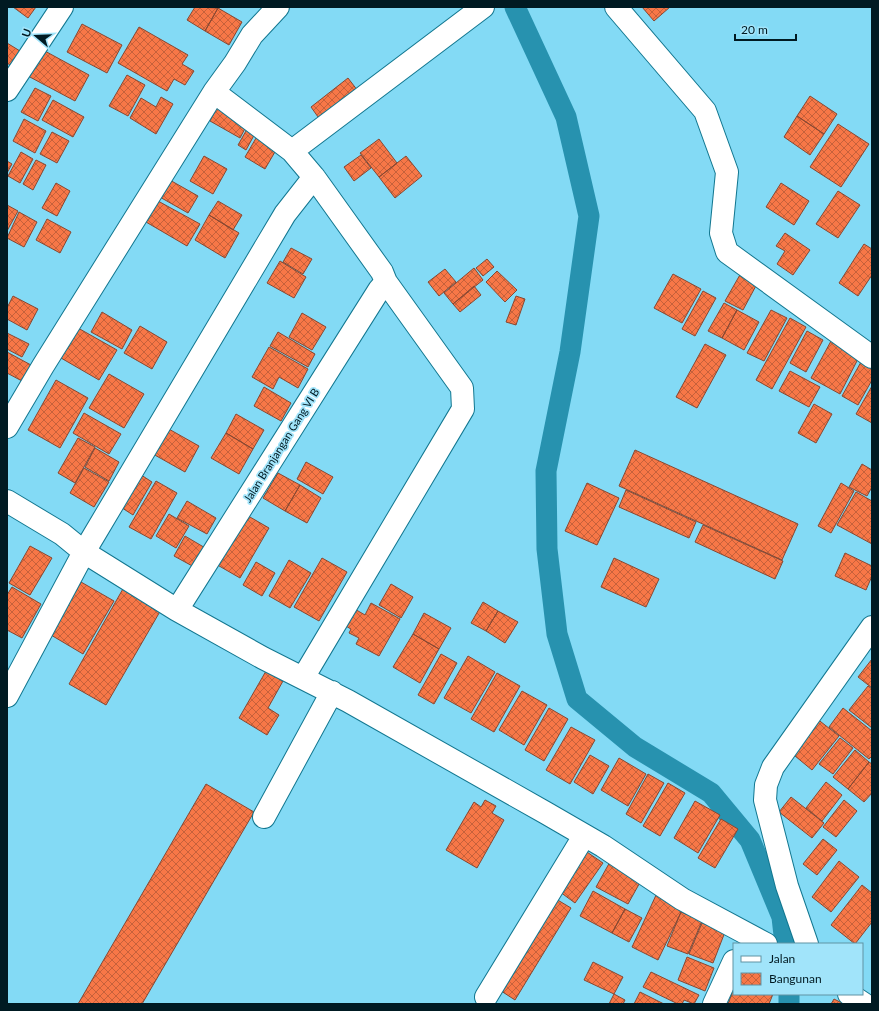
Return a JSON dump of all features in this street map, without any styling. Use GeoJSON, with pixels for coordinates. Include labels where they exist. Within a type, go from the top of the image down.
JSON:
{"type":"FeatureCollection","features":[{"type":"Feature","properties":{"kind":"street"},"geometry":{"type":"LineString","coordinates":[[7,90],[62,7]]}},
{"type":"Feature","properties":{"kind":"street"},"geometry":{"type":"LineString","coordinates":[[7,427],[55,346],[214,92],[235,63],[252,35],[278,7]]}},
{"type":"Feature","properties":{"kind":"street"},"geometry":{"type":"LineString","coordinates":[[292,152],[483,7]]}},
{"type":"Feature","properties":{"kind":"street"},"geometry":{"type":"LineString","coordinates":[[616,7],[705,111],[727,172],[721,233],[727,252],[872,357]]}},
{"type":"Feature","properties":{"kind":"street"},"geometry":{"type":"LineString","coordinates":[[214,92],[292,152],[314,177],[382,272],[386,282],[462,388],[463,409],[303,678]]}},
{"type":"Feature","properties":{"kind":"street"},"geometry":{"type":"LineString","coordinates":[[7,696],[84,552],[285,214],[314,177]]}},
{"type":"Feature","properties":{"kind":"street","name":"Jalan Branjangan Gang VI B"},"geometry":{"type":"LineString","coordinates":[[177,610],[379,290],[386,282]]}},
{"type":"Feature","properties":{"kind":"street"},"geometry":{"type":"LineString","coordinates":[[7,501],[62,534],[84,552],[177,610],[263,658],[332,692],[546,813],[603,846],[682,899],[754,941]]}},
{"type":"Feature","properties":{"kind":"street"},"geometry":{"type":"LineString","coordinates":[[807,943],[787,886],[765,800],[766,785],[773,767],[872,626]]}},
{"type":"Feature","properties":{"kind":"street"},"geometry":{"type":"LineString","coordinates":[[264,817],[332,692]]}},
{"type":"Feature","properties":{"kind":"street"},"geometry":{"type":"LineString","coordinates":[[486,997],[584,836]]}},
{"type":"Feature","properties":{"kind":"street"},"geometry":{"type":"LineString","coordinates":[[714,1004],[733,963]]}},
{"type":"Feature","properties":{"kind":"street"},"geometry":{"type":"LineString","coordinates":[[850,995],[864,1004]]}},
{"type":"Feature","properties":{"kind":"building"},"geometry":{"type":"Polygon","coordinates":[[[13,7],[36,7],[28,18],[13,7]]]}},
{"type":"Feature","properties":{"kind":"building"},"geometry":{"type":"Polygon","coordinates":[[[195,7],[218,8],[205,31],[187,20],[195,7]]]}},
{"type":"Feature","properties":{"kind":"building"},"geometry":{"type":"Polygon","coordinates":[[[642,7],[670,7],[654,21],[642,7]]]}},
{"type":"Feature","properties":{"kind":"building"},"geometry":{"type":"Polygon","coordinates":[[[218,8],[242,22],[229,45],[205,31],[218,8]]]}},
{"type":"Feature","properties":{"kind":"building"},"geometry":{"type":"Polygon","coordinates":[[[82,24],[122,45],[107,73],[67,52],[82,24]]]}},
{"type":"Feature","properties":{"kind":"building"},"geometry":{"type":"Polygon","coordinates":[[[139,27],[188,55],[182,64],[194,71],[185,85],[174,79],[167,91],[118,63],[139,27]]]}},
{"type":"Feature","properties":{"kind":"building"},"geometry":{"type":"Polygon","coordinates":[[[7,43],[20,51],[10,65],[7,63],[7,43]]]}},
{"type":"Feature","properties":{"kind":"building"},"geometry":{"type":"Polygon","coordinates":[[[43,50],[89,75],[75,101],[28,76],[43,50]]]}},
{"type":"Feature","properties":{"kind":"building"},"geometry":{"type":"Polygon","coordinates":[[[127,75],[145,85],[128,116],[109,106],[127,75]]]}},
{"type":"Feature","properties":{"kind":"building"},"geometry":{"type":"Polygon","coordinates":[[[348,78],[361,95],[323,124],[311,107],[348,78]]]}},
{"type":"Feature","properties":{"kind":"building"},"geometry":{"type":"Polygon","coordinates":[[[35,88],[51,96],[38,121],[21,112],[35,88]]]}},
{"type":"Feature","properties":{"kind":"building"},"geometry":{"type":"Polygon","coordinates":[[[810,96],[837,114],[824,134],[797,116],[810,96]]]}},
{"type":"Feature","properties":{"kind":"building"},"geometry":{"type":"Polygon","coordinates":[[[161,97],[173,104],[156,134],[130,118],[141,98],[156,107],[161,97]]]}},
{"type":"Feature","properties":{"kind":"building"},"geometry":{"type":"Polygon","coordinates":[[[53,100],[84,117],[73,137],[42,120],[53,100]]]}},
{"type":"Feature","properties":{"kind":"building"},"geometry":{"type":"Polygon","coordinates":[[[219,104],[249,121],[240,138],[210,121],[219,104]]]}},
{"type":"Feature","properties":{"kind":"building"},"geometry":{"type":"Polygon","coordinates":[[[797,116],[824,134],[810,155],[784,137],[797,116]]]}},
{"type":"Feature","properties":{"kind":"building"},"geometry":{"type":"Polygon","coordinates":[[[24,119],[46,131],[35,153],[13,141],[24,119]]]}},
{"type":"Feature","properties":{"kind":"building"},"geometry":{"type":"Polygon","coordinates":[[[250,124],[258,128],[246,150],[238,145],[250,124]]]}},
{"type":"Feature","properties":{"kind":"building"},"geometry":{"type":"Polygon","coordinates":[[[838,124],[869,144],[841,187],[810,167],[838,124]]]}},
{"type":"Feature","properties":{"kind":"building"},"geometry":{"type":"Polygon","coordinates":[[[52,132],[69,141],[57,163],[40,154],[52,132]]]}},
{"type":"Feature","properties":{"kind":"building"},"geometry":{"type":"Polygon","coordinates":[[[259,133],[279,145],[265,169],[245,157],[259,133]]]}},
{"type":"Feature","properties":{"kind":"building"},"geometry":{"type":"Polygon","coordinates":[[[379,139],[397,163],[379,177],[360,153],[379,139]]]}},
{"type":"Feature","properties":{"kind":"building"},"geometry":{"type":"Polygon","coordinates":[[[21,152],[33,159],[20,183],[8,176],[21,152]]]}},
{"type":"Feature","properties":{"kind":"building"},"geometry":{"type":"Polygon","coordinates":[[[361,155],[371,168],[354,181],[344,167],[361,155]]]}},
{"type":"Feature","properties":{"kind":"building"},"geometry":{"type":"Polygon","coordinates":[[[204,156],[227,169],[213,194],[190,181],[204,156]]]}},
{"type":"Feature","properties":{"kind":"building"},"geometry":{"type":"Polygon","coordinates":[[[406,156],[422,176],[395,198],[379,177],[406,156]]]}},
{"type":"Feature","properties":{"kind":"building"},"geometry":{"type":"Polygon","coordinates":[[[36,160],[46,165],[33,190],[23,184],[36,160]]]}},
{"type":"Feature","properties":{"kind":"building"},"geometry":{"type":"Polygon","coordinates":[[[7,161],[12,164],[7,173],[7,161]]]}},
{"type":"Feature","properties":{"kind":"building"},"geometry":{"type":"Polygon","coordinates":[[[168,179],[198,196],[188,213],[158,196],[168,179]]]}},
{"type":"Feature","properties":{"kind":"building"},"geometry":{"type":"Polygon","coordinates":[[[56,183],[70,191],[57,216],[42,208],[56,183]]]}},
{"type":"Feature","properties":{"kind":"building"},"geometry":{"type":"Polygon","coordinates":[[[781,183],[809,201],[794,225],[766,207],[781,183]]]}},
{"type":"Feature","properties":{"kind":"building"},"geometry":{"type":"Polygon","coordinates":[[[838,191],[860,205],[838,238],[816,224],[838,191]]]}},
{"type":"Feature","properties":{"kind":"building"},"geometry":{"type":"Polygon","coordinates":[[[158,201],[200,224],[187,246],[146,222],[158,201]]]}},
{"type":"Feature","properties":{"kind":"building"},"geometry":{"type":"Polygon","coordinates":[[[218,201],[242,215],[233,230],[209,215],[218,201]]]}},
{"type":"Feature","properties":{"kind":"building"},"geometry":{"type":"Polygon","coordinates":[[[7,205],[18,211],[7,231],[7,205]]]}},
{"type":"Feature","properties":{"kind":"building"},"geometry":{"type":"Polygon","coordinates":[[[19,212],[37,222],[24,247],[7,238],[19,212]]]}},
{"type":"Feature","properties":{"kind":"building"},"geometry":{"type":"Polygon","coordinates":[[[209,215],[239,233],[225,258],[195,240],[209,215]]]}},
{"type":"Feature","properties":{"kind":"building"},"geometry":{"type":"Polygon","coordinates":[[[47,219],[71,232],[60,253],[36,240],[47,219]]]}},
{"type":"Feature","properties":{"kind":"building"},"geometry":{"type":"Polygon","coordinates":[[[785,233],[810,250],[793,275],[777,264],[785,251],[776,246],[785,233]]]}},
{"type":"Feature","properties":{"kind":"building"},"geometry":{"type":"Polygon","coordinates":[[[864,244],[872,249],[872,275],[858,296],[839,283],[864,244]]]}},
{"type":"Feature","properties":{"kind":"building"},"geometry":{"type":"Polygon","coordinates":[[[291,248],[312,259],[303,274],[283,262],[291,248]]]}},
{"type":"Feature","properties":{"kind":"building"},"geometry":{"type":"Polygon","coordinates":[[[487,259],[494,267],[483,276],[476,268],[487,259]]]}},
{"type":"Feature","properties":{"kind":"building"},"geometry":{"type":"Polygon","coordinates":[[[280,261],[306,277],[294,298],[267,283],[280,261]]]}},
{"type":"Feature","properties":{"kind":"building"},"geometry":{"type":"Polygon","coordinates":[[[474,268],[483,280],[453,304],[444,293],[474,268]]]}},
{"type":"Feature","properties":{"kind":"building"},"geometry":{"type":"Polygon","coordinates":[[[445,269],[456,282],[439,296],[428,282],[445,269]]]}},
{"type":"Feature","properties":{"kind":"building"},"geometry":{"type":"Polygon","coordinates":[[[497,271],[517,290],[505,302],[486,282],[497,271]]]}},
{"type":"Feature","properties":{"kind":"building"},"geometry":{"type":"Polygon","coordinates":[[[741,273],[758,282],[743,310],[725,301],[741,273]]]}},
{"type":"Feature","properties":{"kind":"building"},"geometry":{"type":"Polygon","coordinates":[[[673,274],[701,289],[682,323],[654,308],[673,274]]]}},
{"type":"Feature","properties":{"kind":"building"},"geometry":{"type":"Polygon","coordinates":[[[474,286],[481,295],[460,312],[453,304],[474,286]]]}},
{"type":"Feature","properties":{"kind":"building"},"geometry":{"type":"Polygon","coordinates":[[[703,291],[716,298],[695,336],[682,329],[703,291]]]}},
{"type":"Feature","properties":{"kind":"building"},"geometry":{"type":"Polygon","coordinates":[[[13,296],[38,309],[27,330],[7,319],[7,308],[13,296]]]}},
{"type":"Feature","properties":{"kind":"building"},"geometry":{"type":"Polygon","coordinates":[[[516,296],[525,299],[516,325],[506,322],[516,296]]]}},
{"type":"Feature","properties":{"kind":"building"},"geometry":{"type":"Polygon","coordinates":[[[724,303],[737,310],[722,338],[708,331],[724,303]]]}},
{"type":"Feature","properties":{"kind":"building"},"geometry":{"type":"Polygon","coordinates":[[[737,310],[759,322],[744,350],[722,338],[737,310]]]}},
{"type":"Feature","properties":{"kind":"building"},"geometry":{"type":"Polygon","coordinates":[[[771,310],[787,318],[764,361],[747,353],[771,310]]]}},
{"type":"Feature","properties":{"kind":"building"},"geometry":{"type":"Polygon","coordinates":[[[102,312],[132,330],[122,349],[91,332],[102,312]]]}},
{"type":"Feature","properties":{"kind":"building"},"geometry":{"type":"Polygon","coordinates":[[[302,313],[326,327],[312,350],[289,337],[302,313]]]}},
{"type":"Feature","properties":{"kind":"building"},"geometry":{"type":"Polygon","coordinates":[[[790,318],[806,327],[772,389],[756,380],[790,318]]]}},
{"type":"Feature","properties":{"kind":"building"},"geometry":{"type":"Polygon","coordinates":[[[140,326],[167,342],[152,369],[124,353],[140,326]]]}},
{"type":"Feature","properties":{"kind":"building"},"geometry":{"type":"Polygon","coordinates":[[[78,328],[117,350],[99,380],[61,358],[78,328]]]}},
{"type":"Feature","properties":{"kind":"building"},"geometry":{"type":"Polygon","coordinates":[[[807,331],[823,340],[806,372],[790,363],[807,331]]]}},
{"type":"Feature","properties":{"kind":"building"},"geometry":{"type":"Polygon","coordinates":[[[278,332],[315,354],[308,367],[270,346],[278,332]]]}},
{"type":"Feature","properties":{"kind":"building"},"geometry":{"type":"Polygon","coordinates":[[[7,333],[29,344],[22,357],[7,349],[7,333]]]}},
{"type":"Feature","properties":{"kind":"building"},"geometry":{"type":"Polygon","coordinates":[[[831,341],[859,357],[840,394],[811,378],[831,341]]]}},
{"type":"Feature","properties":{"kind":"building"},"geometry":{"type":"Polygon","coordinates":[[[705,344],[726,355],[697,408],[676,397],[705,344]]]}},
{"type":"Feature","properties":{"kind":"building"},"geometry":{"type":"Polygon","coordinates":[[[269,347],[308,369],[298,388],[279,377],[273,389],[252,377],[269,347]]]}},
{"type":"Feature","properties":{"kind":"building"},"geometry":{"type":"Polygon","coordinates":[[[7,352],[31,365],[22,381],[7,373],[7,352]]]}},
{"type":"Feature","properties":{"kind":"building"},"geometry":{"type":"Polygon","coordinates":[[[861,362],[872,368],[872,380],[858,405],[842,396],[861,362]]]}},
{"type":"Feature","properties":{"kind":"building"},"geometry":{"type":"Polygon","coordinates":[[[790,371],[820,387],[809,407],[779,391],[790,371]]]}},
{"type":"Feature","properties":{"kind":"building"},"geometry":{"type":"Polygon","coordinates":[[[109,374],[144,394],[124,428],[89,408],[109,374]]]}},
{"type":"Feature","properties":{"kind":"building"},"geometry":{"type":"Polygon","coordinates":[[[56,380],[88,398],[60,448],[28,430],[56,380]]]}},
{"type":"Feature","properties":{"kind":"building"},"geometry":{"type":"Polygon","coordinates":[[[872,386],[872,423],[856,414],[872,386]]]}},
{"type":"Feature","properties":{"kind":"building"},"geometry":{"type":"Polygon","coordinates":[[[264,387],[291,403],[281,421],[254,406],[264,387]]]}},
{"type":"Feature","properties":{"kind":"building"},"geometry":{"type":"Polygon","coordinates":[[[814,404],[832,414],[816,443],[798,433],[814,404]]]}},
{"type":"Feature","properties":{"kind":"building"},"geometry":{"type":"Polygon","coordinates":[[[84,413],[121,434],[109,454],[73,433],[84,413]]]}},
{"type":"Feature","properties":{"kind":"building"},"geometry":{"type":"Polygon","coordinates":[[[236,414],[264,430],[253,449],[226,433],[236,414]]]}},
{"type":"Feature","properties":{"kind":"building"},"geometry":{"type":"Polygon","coordinates":[[[167,428],[199,446],[185,472],[153,454],[167,428]]]}},
{"type":"Feature","properties":{"kind":"building"},"geometry":{"type":"Polygon","coordinates":[[[226,433],[253,449],[239,474],[211,458],[226,433]]]}},
{"type":"Feature","properties":{"kind":"building"},"geometry":{"type":"Polygon","coordinates":[[[78,438],[95,447],[75,483],[58,473],[78,438]]]}},
{"type":"Feature","properties":{"kind":"building"},"geometry":{"type":"Polygon","coordinates":[[[95,448],[119,462],[109,481],[85,467],[95,448]]]}},
{"type":"Feature","properties":{"kind":"building"},"geometry":{"type":"Polygon","coordinates":[[[635,450],[798,524],[782,560],[619,486],[635,450]]]}},
{"type":"Feature","properties":{"kind":"building"},"geometry":{"type":"Polygon","coordinates":[[[306,462],[333,477],[323,494],[297,479],[306,462]]]}},
{"type":"Feature","properties":{"kind":"building"},"geometry":{"type":"Polygon","coordinates":[[[862,464],[872,470],[872,487],[867,496],[849,487],[862,464]]]}},
{"type":"Feature","properties":{"kind":"building"},"geometry":{"type":"Polygon","coordinates":[[[84,468],[109,482],[94,507],[70,493],[84,468]]]}},
{"type":"Feature","properties":{"kind":"building"},"geometry":{"type":"Polygon","coordinates":[[[135,471],[152,482],[133,515],[116,504],[135,471]]]}},
{"type":"Feature","properties":{"kind":"building"},"geometry":{"type":"Polygon","coordinates":[[[278,473],[300,485],[285,511],[263,498],[278,473]]]}},
{"type":"Feature","properties":{"kind":"building"},"geometry":{"type":"Polygon","coordinates":[[[156,481],[177,493],[151,539],[129,527],[156,481]]]}},
{"type":"Feature","properties":{"kind":"building"},"geometry":{"type":"Polygon","coordinates":[[[587,483],[619,498],[597,545],[565,531],[587,483]]]}},
{"type":"Feature","properties":{"kind":"building"},"geometry":{"type":"Polygon","coordinates":[[[841,483],[854,491],[831,533],[818,526],[841,483]]]}},
{"type":"Feature","properties":{"kind":"building"},"geometry":{"type":"Polygon","coordinates":[[[300,485],[321,498],[307,523],[285,511],[300,485]]]}},
{"type":"Feature","properties":{"kind":"building"},"geometry":{"type":"Polygon","coordinates":[[[626,490],[696,522],[689,538],[619,507],[626,490]]]}},
{"type":"Feature","properties":{"kind":"building"},"geometry":{"type":"Polygon","coordinates":[[[856,492],[872,501],[872,544],[837,525],[856,492]]]}},
{"type":"Feature","properties":{"kind":"building"},"geometry":{"type":"Polygon","coordinates":[[[187,501],[216,518],[207,534],[177,518],[187,501]]]}},
{"type":"Feature","properties":{"kind":"building"},"geometry":{"type":"Polygon","coordinates":[[[243,513],[269,528],[240,578],[214,563],[243,513]]]}},
{"type":"Feature","properties":{"kind":"building"},"geometry":{"type":"Polygon","coordinates":[[[169,514],[189,526],[176,548],[156,536],[169,514]]]}},
{"type":"Feature","properties":{"kind":"building"},"geometry":{"type":"Polygon","coordinates":[[[703,525],[783,561],[775,579],[695,542],[703,525]]]}},
{"type":"Feature","properties":{"kind":"building"},"geometry":{"type":"Polygon","coordinates":[[[185,536],[207,549],[196,568],[174,556],[185,536]]]}},
{"type":"Feature","properties":{"kind":"building"},"geometry":{"type":"Polygon","coordinates":[[[30,546],[52,558],[30,595],[9,583],[30,546]]]}},
{"type":"Feature","properties":{"kind":"building"},"geometry":{"type":"Polygon","coordinates":[[[845,553],[872,566],[872,576],[866,590],[835,576],[845,553]]]}},
{"type":"Feature","properties":{"kind":"building"},"geometry":{"type":"Polygon","coordinates":[[[322,558],[347,572],[319,621],[294,607],[322,558]]]}},
{"type":"Feature","properties":{"kind":"building"},"geometry":{"type":"Polygon","coordinates":[[[614,558],[659,579],[646,607],[601,587],[614,558]]]}},
{"type":"Feature","properties":{"kind":"building"},"geometry":{"type":"Polygon","coordinates":[[[289,560],[311,573],[290,608],[269,596],[289,560]]]}},
{"type":"Feature","properties":{"kind":"building"},"geometry":{"type":"Polygon","coordinates":[[[256,562],[275,573],[262,596],[243,585],[256,562]]]}},
{"type":"Feature","properties":{"kind":"building"},"geometry":{"type":"Polygon","coordinates":[[[81,582],[114,601],[83,654],[51,635],[81,582]]]}},
{"type":"Feature","properties":{"kind":"building"},"geometry":{"type":"Polygon","coordinates":[[[391,584],[413,597],[401,618],[379,605],[391,584]]]}},
{"type":"Feature","properties":{"kind":"building"},"geometry":{"type":"Polygon","coordinates":[[[12,587],[41,604],[22,638],[7,630],[7,595],[12,587]]]}},
{"type":"Feature","properties":{"kind":"building"},"geometry":{"type":"Polygon","coordinates":[[[124,587],[162,608],[106,705],[69,684],[124,587]]]}},
{"type":"Feature","properties":{"kind":"building"},"geometry":{"type":"Polygon","coordinates":[[[483,602],[498,611],[486,631],[471,623],[483,602]]]}},
{"type":"Feature","properties":{"kind":"building"},"geometry":{"type":"Polygon","coordinates":[[[371,603],[400,619],[379,656],[356,644],[359,638],[349,633],[351,629],[344,625],[353,608],[365,615],[371,603]]]}},
{"type":"Feature","properties":{"kind":"building"},"geometry":{"type":"Polygon","coordinates":[[[498,611],[518,622],[505,643],[486,631],[498,611]]]}},
{"type":"Feature","properties":{"kind":"building"},"geometry":{"type":"Polygon","coordinates":[[[424,613],[451,628],[439,649],[413,634],[424,613]]]}},
{"type":"Feature","properties":{"kind":"building"},"geometry":{"type":"Polygon","coordinates":[[[413,634],[439,649],[420,683],[393,667],[413,634]]]}},
{"type":"Feature","properties":{"kind":"building"},"geometry":{"type":"Polygon","coordinates":[[[441,654],[457,663],[434,704],[418,695],[441,654]]]}},
{"type":"Feature","properties":{"kind":"building"},"geometry":{"type":"Polygon","coordinates":[[[468,656],[495,672],[471,713],[444,698],[468,656]]]}},
{"type":"Feature","properties":{"kind":"building"},"geometry":{"type":"Polygon","coordinates":[[[872,659],[872,688],[858,677],[872,659]]]}},
{"type":"Feature","properties":{"kind":"building"},"geometry":{"type":"Polygon","coordinates":[[[266,671],[283,681],[268,708],[279,715],[267,735],[239,718],[266,671]]]}},
{"type":"Feature","properties":{"kind":"building"},"geometry":{"type":"Polygon","coordinates":[[[497,673],[520,686],[494,732],[471,719],[497,673]]]}},
{"type":"Feature","properties":{"kind":"building"},"geometry":{"type":"Polygon","coordinates":[[[868,686],[872,689],[872,728],[849,710],[868,686]]]}},
{"type":"Feature","properties":{"kind":"building"},"geometry":{"type":"Polygon","coordinates":[[[522,691],[547,705],[524,745],[499,730],[522,691]]]}},
{"type":"Feature","properties":{"kind":"building"},"geometry":{"type":"Polygon","coordinates":[[[549,708],[568,719],[544,761],[525,750],[549,708]]]}},
{"type":"Feature","properties":{"kind":"building"},"geometry":{"type":"Polygon","coordinates":[[[843,708],[872,731],[872,756],[869,759],[829,727],[843,708]]]}},
{"type":"Feature","properties":{"kind":"building"},"geometry":{"type":"Polygon","coordinates":[[[816,718],[839,736],[812,770],[789,751],[816,718]]]}},
{"type":"Feature","properties":{"kind":"building"},"geometry":{"type":"Polygon","coordinates":[[[571,727],[595,740],[570,784],[546,770],[571,727]]]}},
{"type":"Feature","properties":{"kind":"building"},"geometry":{"type":"Polygon","coordinates":[[[840,738],[853,748],[833,774],[819,764],[840,738]]]}},
{"type":"Feature","properties":{"kind":"building"},"geometry":{"type":"Polygon","coordinates":[[[855,750],[869,762],[848,789],[833,777],[855,750]]]}},
{"type":"Feature","properties":{"kind":"building"},"geometry":{"type":"Polygon","coordinates":[[[590,755],[609,766],[593,794],[574,782],[590,755]]]}},
{"type":"Feature","properties":{"kind":"building"},"geometry":{"type":"Polygon","coordinates":[[[619,758],[646,774],[628,806],[601,790],[619,758]]]}},
{"type":"Feature","properties":{"kind":"building"},"geometry":{"type":"Polygon","coordinates":[[[869,762],[872,764],[872,793],[864,802],[848,789],[869,762]]]}},
{"type":"Feature","properties":{"kind":"building"},"geometry":{"type":"Polygon","coordinates":[[[648,774],[664,783],[641,823],[626,814],[648,774]]]}},
{"type":"Feature","properties":{"kind":"building"},"geometry":{"type":"Polygon","coordinates":[[[826,782],[842,795],[822,821],[806,808],[826,782]]]}},
{"type":"Feature","properties":{"kind":"building"},"geometry":{"type":"Polygon","coordinates":[[[668,783],[685,793],[660,836],[643,826],[668,783]]]}},
{"type":"Feature","properties":{"kind":"building"},"geometry":{"type":"Polygon","coordinates":[[[206,784],[254,812],[142,1004],[78,1004],[206,784]]]}},
{"type":"Feature","properties":{"kind":"building"},"geometry":{"type":"Polygon","coordinates":[[[791,797],[824,823],[812,838],[779,812],[791,797]]]}},
{"type":"Feature","properties":{"kind":"building"},"geometry":{"type":"Polygon","coordinates":[[[485,800],[496,806],[492,813],[504,820],[477,868],[446,850],[474,802],[481,807],[485,800]]]}},
{"type":"Feature","properties":{"kind":"building"},"geometry":{"type":"Polygon","coordinates":[[[844,800],[857,811],[836,837],[823,827],[844,800]]]}},
{"type":"Feature","properties":{"kind":"building"},"geometry":{"type":"Polygon","coordinates":[[[695,801],[720,815],[698,853],[674,838],[695,801]]]}},
{"type":"Feature","properties":{"kind":"building"},"geometry":{"type":"Polygon","coordinates":[[[721,819],[738,829],[715,868],[698,858],[721,819]]]}},
{"type":"Feature","properties":{"kind":"building"},"geometry":{"type":"Polygon","coordinates":[[[823,839],[837,850],[817,875],[803,864],[823,839]]]}},
{"type":"Feature","properties":{"kind":"building"},"geometry":{"type":"Polygon","coordinates":[[[584,850],[603,863],[575,903],[556,889],[584,850]]]}},
{"type":"Feature","properties":{"kind":"building"},"geometry":{"type":"Polygon","coordinates":[[[611,860],[643,877],[628,904],[596,887],[611,860]]]}},
{"type":"Feature","properties":{"kind":"building"},"geometry":{"type":"Polygon","coordinates":[[[839,861],[859,877],[831,912],[812,897],[839,861]]]}},
{"type":"Feature","properties":{"kind":"building"},"geometry":{"type":"Polygon","coordinates":[[[862,885],[872,893],[872,922],[856,943],[831,925],[862,885]]]}},
{"type":"Feature","properties":{"kind":"building"},"geometry":{"type":"Polygon","coordinates":[[[593,891],[625,909],[612,933],[580,916],[593,891]]]}},
{"type":"Feature","properties":{"kind":"building"},"geometry":{"type":"Polygon","coordinates":[[[657,893],[684,906],[658,960],[632,947],[657,893]]]}},
{"type":"Feature","properties":{"kind":"building"},"geometry":{"type":"Polygon","coordinates":[[[551,896],[571,908],[515,1000],[495,987],[551,896]]]}},
{"type":"Feature","properties":{"kind":"building"},"geometry":{"type":"Polygon","coordinates":[[[625,909],[642,918],[629,942],[612,933],[625,909]]]}},
{"type":"Feature","properties":{"kind":"building"},"geometry":{"type":"Polygon","coordinates":[[[681,912],[702,921],[688,954],[667,946],[681,912]]]}},
{"type":"Feature","properties":{"kind":"building"},"geometry":{"type":"Polygon","coordinates":[[[702,923],[725,932],[713,963],[689,954],[702,923]]]}},
{"type":"Feature","properties":{"kind":"building"},"geometry":{"type":"Polygon","coordinates":[[[687,957],[714,968],[705,991],[678,980],[687,957]]]}},
{"type":"Feature","properties":{"kind":"building"},"geometry":{"type":"Polygon","coordinates":[[[593,962],[623,977],[614,994],[584,980],[593,962]]]}},
{"type":"Feature","properties":{"kind":"building"},"geometry":{"type":"Polygon","coordinates":[[[651,972],[699,995],[694,1004],[684,1000],[682,1004],[678,1004],[643,987],[651,972]]]}},
{"type":"Feature","properties":{"kind":"building"},"geometry":{"type":"Polygon","coordinates":[[[733,991],[733,995],[773,995],[769,1004],[728,1004],[733,991]]]}},
{"type":"Feature","properties":{"kind":"building"},"geometry":{"type":"Polygon","coordinates":[[[640,992],[664,1004],[634,1004],[640,992]]]}},
{"type":"Feature","properties":{"kind":"building"},"geometry":{"type":"Polygon","coordinates":[[[614,994],[625,1000],[623,1004],[609,1004],[614,994]]]}},
{"type":"Feature","properties":{"kind":"building"},"geometry":{"type":"Polygon","coordinates":[[[834,999],[844,1004],[831,1004],[834,999]]]}},
{"type":"Feature","properties":{"kind":"waterway"},"geometry":{"type":"LineString","coordinates":[[515,7],[566,117],[589,216],[570,352],[546,471],[547,549],[557,634],[577,699],[635,747],[711,793],[750,840],[782,917],[785,943]]}},
{"type":"Feature","properties":{"kind":"waterway"},"geometry":{"type":"LineString","coordinates":[[789,995],[789,1004]]}}]}
